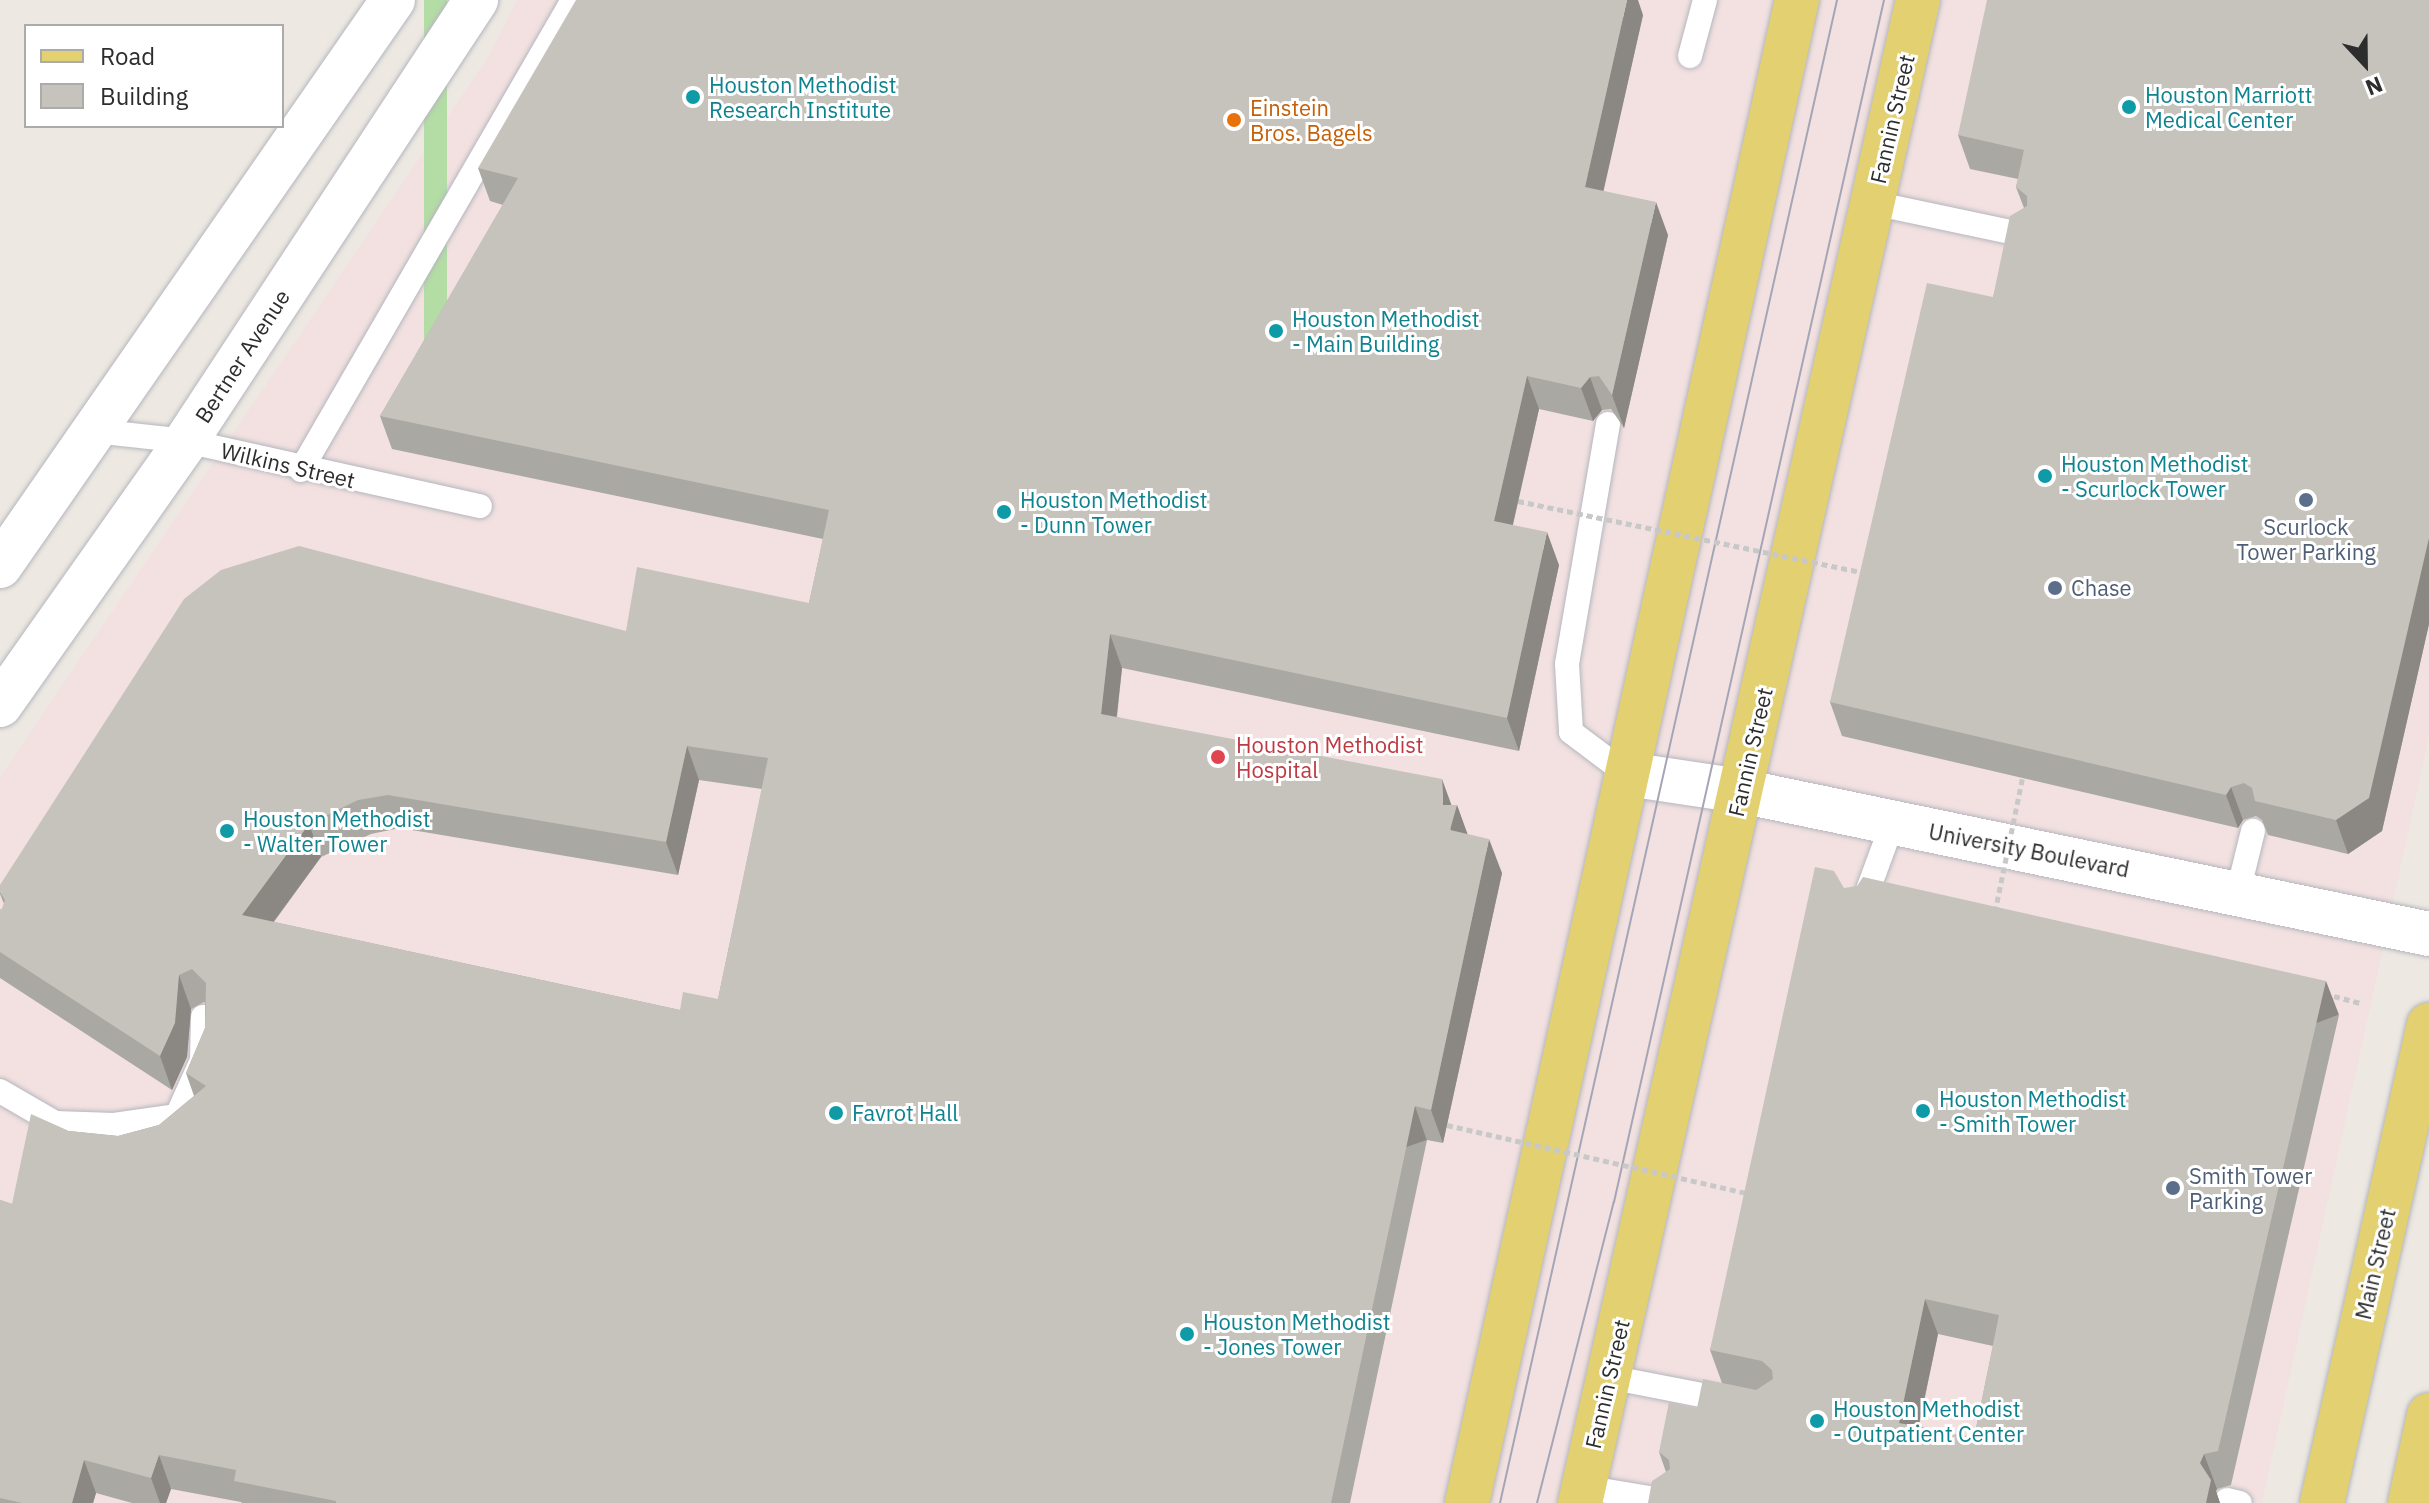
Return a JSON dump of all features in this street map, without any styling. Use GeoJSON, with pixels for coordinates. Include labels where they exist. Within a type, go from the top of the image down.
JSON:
{"type":"FeatureCollection","features":[{"type":"Feature","properties":{"kind":"main road"},"geometry":{"type":"LineString","coordinates":[[1467,1503],[1797,0]]}},
{"type":"Feature","properties":{"kind":"main road","name":"Fannin Street"},"geometry":{"type":"LineString","coordinates":[[1582,1495],[1918,0]]}},
{"type":"Feature","properties":{"kind":"main road","name":"Main Street"},"geometry":{"type":"LineString","coordinates":[[2322,1503],[2429,1025]]}},
{"type":"Feature","properties":{"kind":"main road"},"geometry":{"type":"LineString","coordinates":[[2410,1503],[2429,1415]]}},
{"type":"Feature","properties":{"kind":"street"},"geometry":{"type":"LineString","coordinates":[[0,566],[393,0]]}},
{"type":"Feature","properties":{"kind":"street","name":"Bertner Avenue"},"geometry":{"type":"LineString","coordinates":[[0,705],[186,441],[476,0]]}},
{"type":"Feature","properties":{"kind":"street","name":"University Boulevard"},"geometry":{"type":"LineString","coordinates":[[1627,774],[1741,791],[2429,934]]}},
{"type":"Feature","properties":{"kind":"lane"},"geometry":{"type":"LineString","coordinates":[[301,470],[573,0]]}},
{"type":"Feature","properties":{"kind":"lane"},"geometry":{"type":"LineString","coordinates":[[1690,56],[1705,0]]}},
{"type":"Feature","properties":{"kind":"lane"},"geometry":{"type":"LineString","coordinates":[[1873,203],[2025,235]]}},
{"type":"Feature","properties":{"kind":"lane"},"geometry":{"type":"LineString","coordinates":[[1608,424],[1567,664],[1571,732],[1627,774]]}},
{"type":"Feature","properties":{"kind":"lane","name":"Wilkins Street"},"geometry":{"type":"LineString","coordinates":[[94,431],[186,441],[301,470],[480,506]]}},
{"type":"Feature","properties":{"kind":"lane"},"geometry":{"type":"LineString","coordinates":[[1861,909],[1893,822]]}},
{"type":"Feature","properties":{"kind":"lane"},"geometry":{"type":"LineString","coordinates":[[2238,892],[2253,831]]}},
{"type":"Feature","properties":{"kind":"lane"},"geometry":{"type":"LineString","coordinates":[[0,1091],[55,1123],[114,1125],[177,1116],[202,1060],[203,1017]]}},
{"type":"Feature","properties":{"kind":"lane"},"geometry":{"type":"LineString","coordinates":[[1609,1377],[1758,1407]]}},
{"type":"Feature","properties":{"kind":"lane"},"geometry":{"type":"LineString","coordinates":[[1582,1495],[1668,1501]]}},
{"type":"Feature","properties":{"kind":"path"},"geometry":{"type":"LineString","coordinates":[[1518,501],[1879,576]]}},
{"type":"Feature","properties":{"kind":"path"},"geometry":{"type":"LineString","coordinates":[[1993,921],[2023,776]]}},
{"type":"Feature","properties":{"kind":"path"},"geometry":{"type":"LineString","coordinates":[[2334,996],[2360,1003]]}},
{"type":"Feature","properties":{"kind":"path"},"geometry":{"type":"LineString","coordinates":[[1447,1125],[1763,1197]]}},
{"type":"Feature","properties":{"kind":"shaded area","name":"Houston Methodist Hospital"},"geometry":{"type":"Polygon","coordinates":[[[517,0],[2429,0],[2429,737],[2262,1503],[0,1503],[0,777],[490,54],[517,0]]]}},
{"type":"Feature","properties":{"kind":"green space"},"geometry":{"type":"Polygon","coordinates":[[[424,0],[447,0],[447,391],[424,391],[424,0]]]}},
{"type":"Feature","properties":{"kind":"building"},"geometry":{"type":"Polygon","coordinates":[[[576,0],[1627,0],[1585,187],[1656,202],[1612,395],[1599,376],[1590,377],[1581,388],[1527,376],[1494,521],[1547,532],[1507,718],[1110,634],[1101,714],[1442,779],[1443,805],[1457,805],[1450,830],[1489,839],[1431,1110],[1415,1106],[1331,1503],[336,1503],[234,1481],[236,1470],[159,1455],[151,1478],[84,1460],[72,1503],[22,1503],[0,1498],[0,1200],[12,1204],[31,1114],[69,1131],[118,1136],[159,1125],[206,1086],[186,1073],[205,1028],[206,983],[192,969],[179,975],[175,1023],[160,1056],[0,952],[0,909],[5,900],[0,885],[184,599],[221,570],[299,546],[626,631],[637,567],[809,603],[829,510],[380,416],[518,178],[478,168],[576,0]],[[687,746],[666,842],[388,795],[358,800],[309,824],[242,915],[680,1010],[683,992],[718,999],[768,758],[687,746]]]}},
{"type":"Feature","properties":{"kind":"building"},"geometry":{"type":"Polygon","coordinates":[[[1987,0],[2429,0],[2429,538],[2369,798],[2336,820],[2255,801],[2252,788],[2244,783],[2231,787],[2226,795],[1830,702],[1927,283],[1993,297],[2010,216],[2027,206],[2027,196],[2016,187],[2024,150],[1958,135],[1987,0]]]}},
{"type":"Feature","properties":{"kind":"building"},"geometry":{"type":"Polygon","coordinates":[[[1815,867],[1834,871],[1844,888],[1857,886],[1863,877],[2326,981],[2218,1451],[2204,1454],[2200,1463],[2211,1480],[2206,1503],[1648,1503],[1652,1481],[1670,1469],[1669,1460],[1659,1452],[1669,1402],[1697,1408],[1703,1379],[1756,1390],[1773,1379],[1772,1370],[1762,1361],[1710,1350],[1815,867]],[[1925,1299],[1899,1423],[1974,1438],[1999,1315],[1925,1299]]]}},
{"type":"Feature","properties":{"kind":"tram line"},"geometry":{"type":"LineString","coordinates":[[1500,1503],[1837,0]]}},
{"type":"Feature","properties":{"kind":"tram line"},"geometry":{"type":"LineString","coordinates":[[1537,1503],[1614,1202],[1884,0]]}},
{"type":"Feature","properties":{"kind":"place","name":"Houston Methodist Research Institute"},"geometry":{"type":"Point","coordinates":[693,97]}},
{"type":"Feature","properties":{"kind":"place","name":"Houston Marriott Medical Center"},"geometry":{"type":"Point","coordinates":[2129,107]}},
{"type":"Feature","properties":{"kind":"place","name":"Einstein Bros. Bagels"},"geometry":{"type":"Point","coordinates":[1234,120]}},
{"type":"Feature","properties":{"kind":"place","name":"Houston Methodist - Main Building"},"geometry":{"type":"Point","coordinates":[1276,331]}},
{"type":"Feature","properties":{"kind":"place","name":"Houston Methodist - Scurlock Tower"},"geometry":{"type":"Point","coordinates":[2045,476]}},
{"type":"Feature","properties":{"kind":"place","name":"Scurlock Tower Parking"},"geometry":{"type":"Point","coordinates":[2306,500]}},
{"type":"Feature","properties":{"kind":"place","name":"Houston Methodist - Dunn Tower"},"geometry":{"type":"Point","coordinates":[1004,512]}},
{"type":"Feature","properties":{"kind":"place","name":"Chase"},"geometry":{"type":"Point","coordinates":[2055,588]}},
{"type":"Feature","properties":{"kind":"place","name":"Houston Methodist Hospital"},"geometry":{"type":"Point","coordinates":[1218,757]}},
{"type":"Feature","properties":{"kind":"place","name":"Houston Methodist - Walter Tower"},"geometry":{"type":"Point","coordinates":[227,831]}},
{"type":"Feature","properties":{"kind":"place","name":"Houston Methodist - Smith Tower"},"geometry":{"type":"Point","coordinates":[1923,1111]}},
{"type":"Feature","properties":{"kind":"place","name":"Favrot Hall"},"geometry":{"type":"Point","coordinates":[836,1113]}},
{"type":"Feature","properties":{"kind":"place","name":"Smith Tower Parking"},"geometry":{"type":"Point","coordinates":[2173,1188]}},
{"type":"Feature","properties":{"kind":"place","name":"Houston Methodist - Jones Tower"},"geometry":{"type":"Point","coordinates":[1187,1334]}},
{"type":"Feature","properties":{"kind":"place","name":"Houston Methodist - Outpatient Center"},"geometry":{"type":"Point","coordinates":[1817,1421]}}]}
